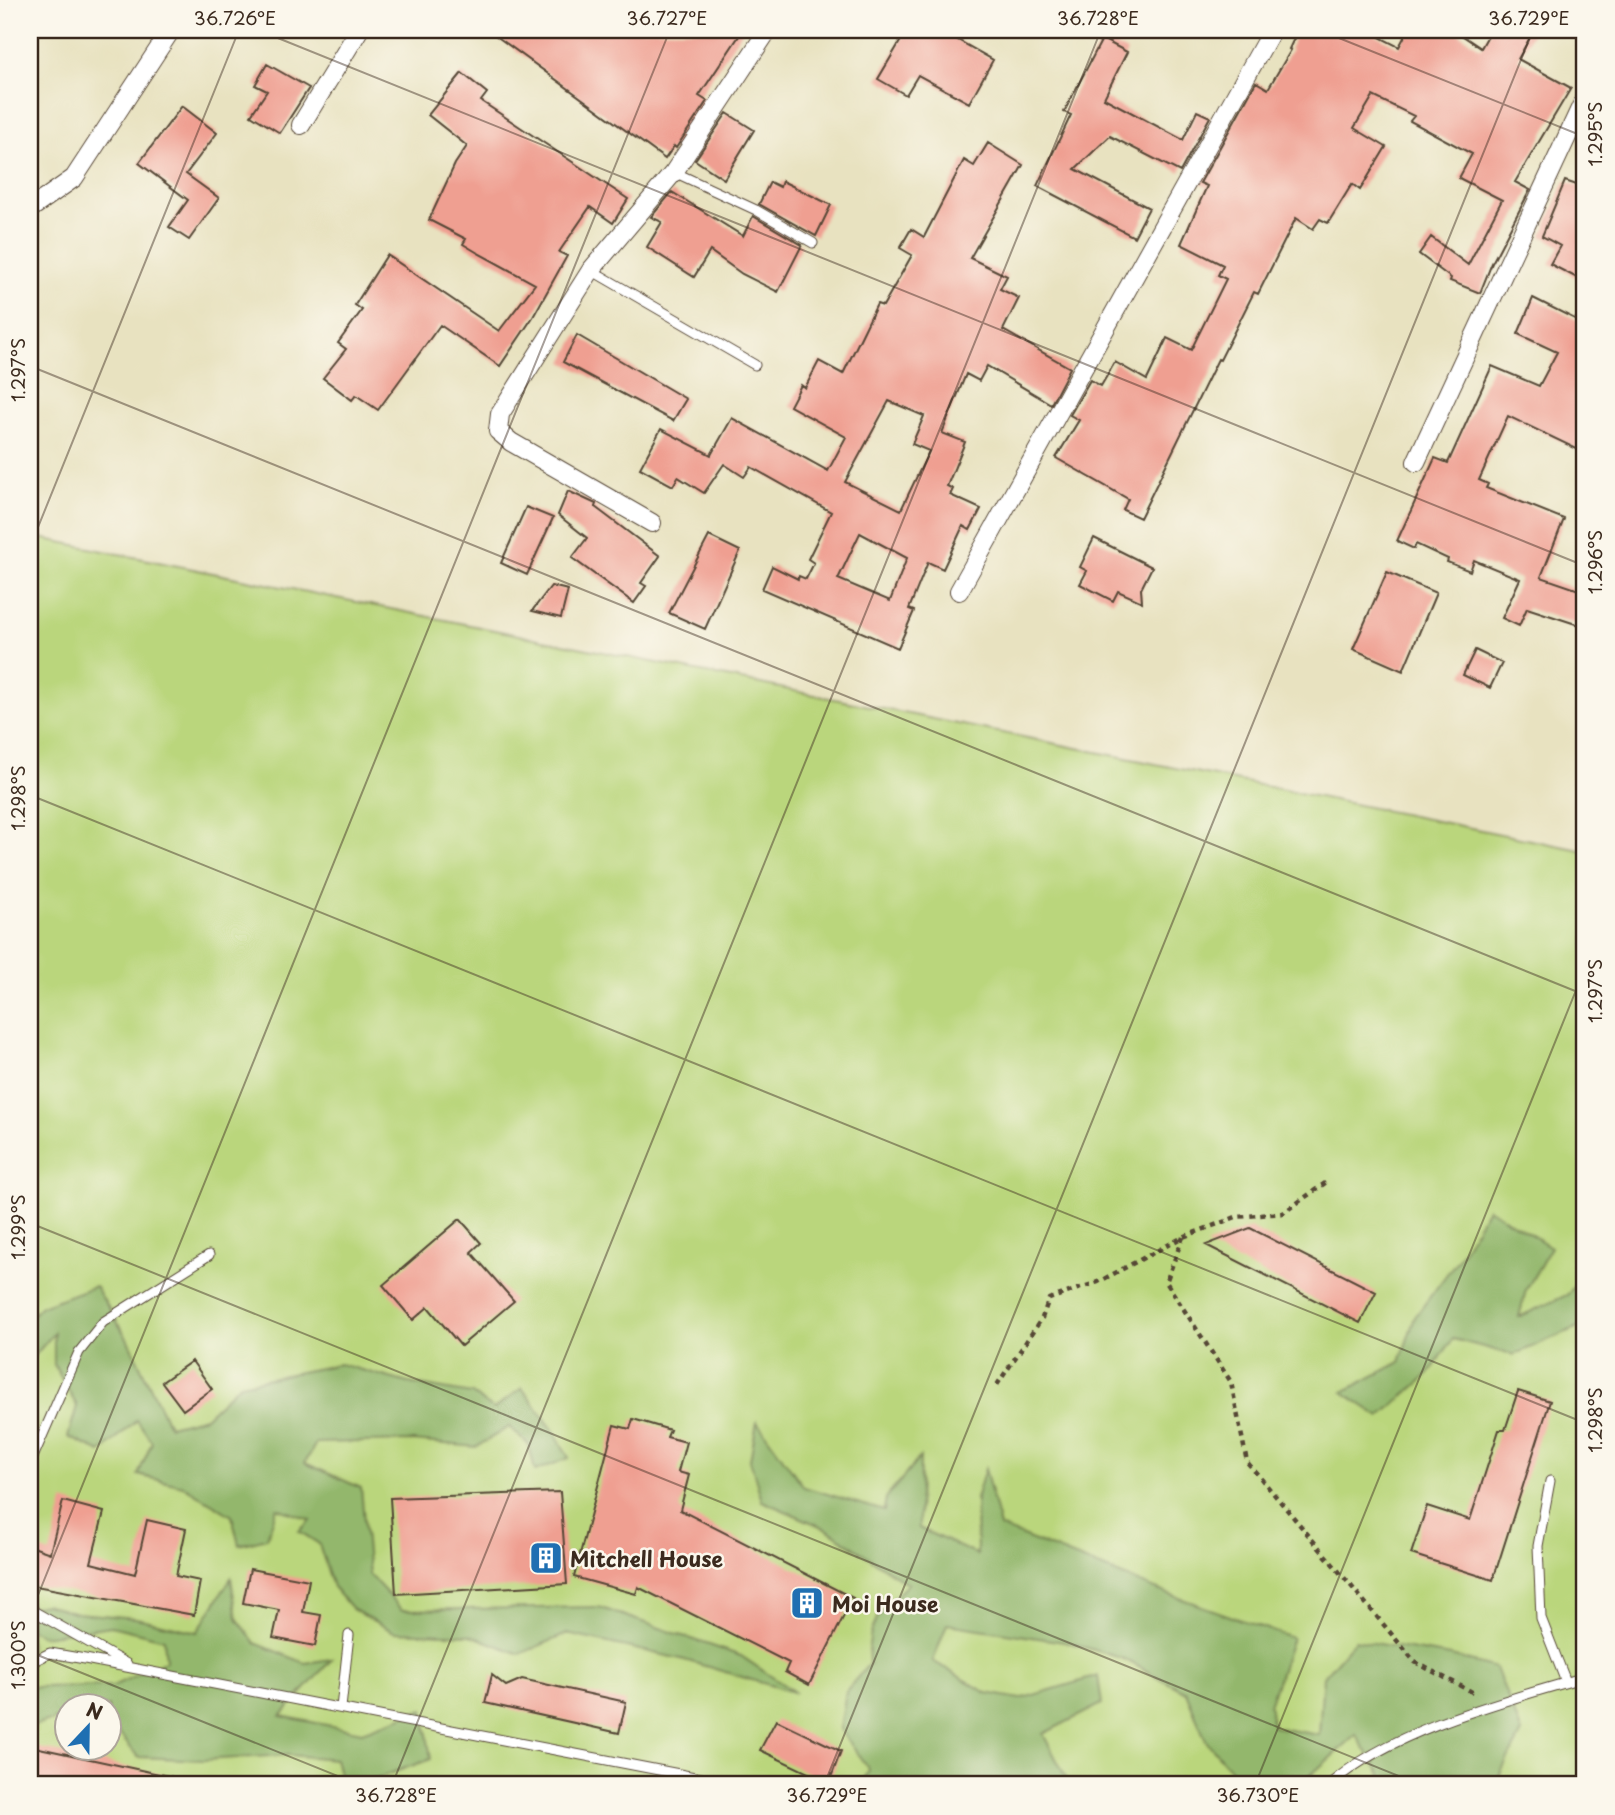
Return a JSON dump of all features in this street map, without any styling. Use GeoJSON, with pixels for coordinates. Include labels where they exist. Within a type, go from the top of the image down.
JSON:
{"type":"FeatureCollection","features":[{"type":"Feature","properties":{"kind":"street"},"geometry":{"type":"LineString","coordinates":[[30,209],[74,178],[171,30]]}},
{"type":"Feature","properties":{"kind":"street"},"geometry":{"type":"LineString","coordinates":[[300,125],[359,30]]}},
{"type":"Feature","properties":{"kind":"street"},"geometry":{"type":"LineString","coordinates":[[652,523],[511,442],[498,431],[500,414],[591,270],[674,172],[768,30]]}},
{"type":"Feature","properties":{"kind":"street"},"geometry":{"type":"LineString","coordinates":[[959,591],[1272,30]]}},
{"type":"Feature","properties":{"kind":"street"},"geometry":{"type":"LineString","coordinates":[[1416,462],[1585,98]]}},
{"type":"Feature","properties":{"kind":"lane"},"geometry":{"type":"LineString","coordinates":[[674,172],[756,210],[813,243]]}},
{"type":"Feature","properties":{"kind":"lane"},"geometry":{"type":"LineString","coordinates":[[591,270],[755,365]]}},
{"type":"Feature","properties":{"kind":"lane"},"geometry":{"type":"LineString","coordinates":[[30,1464],[79,1352],[103,1322],[209,1255]]}},
{"type":"Feature","properties":{"kind":"lane"},"geometry":{"type":"LineString","coordinates":[[1550,1481],[1538,1546],[1541,1618],[1566,1682]]}},
{"type":"Feature","properties":{"kind":"lane"},"geometry":{"type":"LineString","coordinates":[[30,1606],[35,1612],[136,1669]]}},
{"type":"Feature","properties":{"kind":"lane"},"geometry":{"type":"LineString","coordinates":[[341,1708],[349,1635]]}},
{"type":"Feature","properties":{"kind":"lane"},"geometry":{"type":"LineString","coordinates":[[30,1663],[50,1653],[736,1785]]}},
{"type":"Feature","properties":{"kind":"lane"},"geometry":{"type":"LineString","coordinates":[[1329,1785],[1349,1768],[1401,1739],[1585,1676]]}},
{"type":"Feature","properties":{"kind":"path"},"geometry":{"type":"LineString","coordinates":[[997,1385],[1042,1318],[1049,1299],[1098,1282],[1183,1237],[1236,1217],[1283,1213],[1328,1181]]}},
{"type":"Feature","properties":{"kind":"path"},"geometry":{"type":"LineString","coordinates":[[1183,1237],[1166,1282],[1231,1382],[1247,1462],[1415,1662],[1497,1705]]}},
{"type":"Feature","properties":{"kind":"green space"},"geometry":{"type":"Polygon","coordinates":[[[30,536],[1585,851],[1585,1785],[30,1785],[30,536]]]}},
{"type":"Feature","properties":{"kind":"green space"},"geometry":{"type":"Polygon","coordinates":[[[1488,1208],[1551,1247],[1526,1290],[1519,1317],[1567,1295],[1585,1271],[1585,1324],[1513,1355],[1453,1339],[1429,1374],[1380,1417],[1343,1392],[1400,1362],[1415,1317],[1458,1259],[1488,1208]]]}},
{"type":"Feature","properties":{"kind":"green space"},"geometry":{"type":"Polygon","coordinates":[[[95,1286],[127,1338],[169,1426],[205,1417],[240,1384],[340,1364],[408,1383],[472,1394],[494,1409],[522,1388],[554,1431],[569,1458],[535,1471],[529,1445],[509,1427],[476,1447],[413,1441],[316,1443],[305,1463],[361,1488],[369,1574],[402,1610],[599,1607],[741,1656],[796,1693],[681,1659],[567,1634],[520,1654],[470,1635],[394,1632],[352,1609],[333,1587],[319,1544],[299,1531],[311,1520],[277,1508],[267,1538],[239,1545],[232,1516],[183,1486],[138,1475],[152,1442],[137,1420],[101,1452],[68,1437],[77,1406],[54,1365],[54,1333],[30,1361],[30,1317],[41,1306],[95,1286]]]}},
{"type":"Feature","properties":{"kind":"green space"},"geometry":{"type":"Polygon","coordinates":[[[757,1422],[804,1487],[884,1511],[886,1498],[920,1457],[919,1528],[977,1555],[976,1499],[985,1469],[1000,1527],[1168,1594],[1292,1638],[1269,1705],[1273,1727],[1319,1735],[1323,1677],[1355,1640],[1451,1656],[1496,1668],[1522,1733],[1494,1785],[1379,1785],[1381,1774],[1356,1735],[1304,1781],[1244,1785],[1206,1741],[1186,1692],[1124,1659],[1071,1643],[947,1624],[933,1661],[987,1693],[1020,1699],[1098,1676],[1102,1704],[1043,1734],[1070,1785],[861,1785],[869,1770],[840,1729],[846,1691],[869,1664],[870,1638],[877,1619],[908,1584],[825,1528],[762,1501],[750,1460],[757,1422]]]}},
{"type":"Feature","properties":{"kind":"green space"},"geometry":{"type":"Polygon","coordinates":[[[231,1578],[237,1618],[255,1643],[305,1663],[332,1659],[281,1716],[362,1732],[423,1709],[431,1759],[358,1785],[342,1785],[335,1759],[288,1755],[203,1760],[138,1757],[122,1737],[122,1692],[52,1692],[52,1721],[30,1727],[31,1687],[113,1686],[166,1661],[164,1639],[111,1626],[43,1636],[30,1629],[30,1607],[45,1604],[77,1613],[136,1618],[197,1632],[231,1578]]]}},
{"type":"Feature","properties":{"kind":"building"},"geometry":{"type":"Polygon","coordinates":[[[488,30],[743,30],[699,96],[707,101],[676,148],[674,146],[665,159],[488,30]]]}},
{"type":"Feature","properties":{"kind":"building"},"geometry":{"type":"Polygon","coordinates":[[[907,30],[940,30],[993,60],[969,103],[918,75],[906,95],[878,79],[907,30]]]}},
{"type":"Feature","properties":{"kind":"building"},"geometry":{"type":"Polygon","coordinates":[[[1298,30],[1366,30],[1399,47],[1408,30],[1454,30],[1481,48],[1491,30],[1534,30],[1518,59],[1571,88],[1515,182],[1530,190],[1492,263],[1480,293],[1450,281],[1451,278],[1419,254],[1431,237],[1468,265],[1502,200],[1459,178],[1472,154],[1410,121],[1414,116],[1373,96],[1354,128],[1386,147],[1360,190],[1352,184],[1328,223],[1320,219],[1313,229],[1296,218],[1258,294],[1254,292],[1220,360],[1218,359],[1140,518],[1123,510],[1128,499],[1056,458],[1079,420],[1070,415],[1090,380],[1101,386],[1115,362],[1147,380],[1167,338],[1191,350],[1226,279],[1218,275],[1223,265],[1181,244],[1207,186],[1200,183],[1256,82],[1268,89],[1291,50],[1289,49],[1298,30]]]}},
{"type":"Feature","properties":{"kind":"building"},"geometry":{"type":"Polygon","coordinates":[[[1102,39],[1127,52],[1104,98],[1183,140],[1197,111],[1210,117],[1180,172],[1110,136],[1075,169],[1149,208],[1134,237],[1037,186],[1071,115],[1064,112],[1102,39]]]}},
{"type":"Feature","properties":{"kind":"building"},"geometry":{"type":"Polygon","coordinates":[[[267,64],[309,88],[280,133],[251,115],[267,91],[255,85],[267,64]]]}},
{"type":"Feature","properties":{"kind":"building"},"geometry":{"type":"Polygon","coordinates":[[[462,73],[487,93],[481,101],[628,199],[613,223],[590,207],[559,252],[567,256],[533,317],[500,366],[440,325],[378,410],[356,395],[352,400],[323,378],[346,349],[338,343],[362,310],[355,305],[387,255],[499,331],[535,284],[463,244],[466,239],[429,220],[455,164],[467,146],[428,115],[462,73]]]}},
{"type":"Feature","properties":{"kind":"building"},"geometry":{"type":"Polygon","coordinates":[[[182,106],[217,133],[186,174],[219,198],[189,240],[169,227],[188,200],[139,163],[182,106]]]}},
{"type":"Feature","properties":{"kind":"building"},"geometry":{"type":"Polygon","coordinates":[[[727,113],[754,130],[724,179],[695,160],[727,113]]]}},
{"type":"Feature","properties":{"kind":"building"},"geometry":{"type":"Polygon","coordinates":[[[988,143],[1023,165],[970,258],[1007,276],[1000,289],[1019,298],[1003,330],[1070,368],[1051,404],[987,366],[979,381],[966,374],[942,433],[965,442],[947,486],[953,489],[950,495],[981,509],[970,530],[963,526],[943,569],[928,562],[909,609],[914,611],[898,648],[762,589],[772,566],[798,579],[799,576],[806,579],[814,563],[808,559],[831,512],[751,467],[744,477],[724,464],[704,493],[678,477],[673,486],[640,468],[661,429],[711,455],[732,418],[828,471],[846,437],[790,406],[801,385],[805,388],[819,361],[843,374],[877,304],[883,306],[912,255],[900,248],[911,229],[924,237],[964,160],[974,166],[988,143]],[[889,401],[845,482],[901,510],[929,451],[912,444],[924,416],[889,401]],[[860,533],[838,579],[890,601],[907,558],[860,533]]]}},
{"type":"Feature","properties":{"kind":"building"},"geometry":{"type":"Polygon","coordinates":[[[782,181],[831,205],[816,236],[759,204],[770,182],[780,187],[782,181]]]}},
{"type":"Feature","properties":{"kind":"building"},"geometry":{"type":"Polygon","coordinates":[[[1565,181],[1583,187],[1579,197],[1585,200],[1585,282],[1550,264],[1560,246],[1542,236],[1565,181]]]}},
{"type":"Feature","properties":{"kind":"building"},"geometry":{"type":"Polygon","coordinates":[[[672,192],[743,236],[753,216],[802,245],[778,292],[742,274],[710,251],[694,277],[647,247],[662,222],[651,217],[672,192]]]}},
{"type":"Feature","properties":{"kind":"building"},"geometry":{"type":"Polygon","coordinates":[[[1533,298],[1585,324],[1585,453],[1508,416],[1479,480],[1488,484],[1486,488],[1564,519],[1541,577],[1585,592],[1585,627],[1527,608],[1519,626],[1502,618],[1520,579],[1474,560],[1470,571],[1447,562],[1448,559],[1416,544],[1414,549],[1397,541],[1435,458],[1448,463],[1492,366],[1539,386],[1557,352],[1518,334],[1533,298]]]}},
{"type":"Feature","properties":{"kind":"building"},"geometry":{"type":"Polygon","coordinates":[[[577,335],[686,399],[673,421],[563,362],[577,335]]]}},
{"type":"Feature","properties":{"kind":"building"},"geometry":{"type":"Polygon","coordinates":[[[568,491],[596,504],[595,507],[660,556],[641,583],[646,586],[634,603],[572,558],[587,538],[558,515],[568,491]]]}},
{"type":"Feature","properties":{"kind":"building"},"geometry":{"type":"Polygon","coordinates":[[[526,507],[553,518],[527,575],[501,563],[526,507]]]}},
{"type":"Feature","properties":{"kind":"building"},"geometry":{"type":"Polygon","coordinates":[[[709,536],[740,551],[705,629],[669,613],[709,536]]]}},
{"type":"Feature","properties":{"kind":"building"},"geometry":{"type":"Polygon","coordinates":[[[1094,538],[1152,567],[1141,589],[1142,602],[1118,591],[1113,601],[1080,584],[1087,571],[1080,567],[1094,538]]]}},
{"type":"Feature","properties":{"kind":"building"},"geometry":{"type":"Polygon","coordinates":[[[1387,572],[1436,593],[1403,671],[1353,649],[1387,572]]]}},
{"type":"Feature","properties":{"kind":"building"},"geometry":{"type":"Polygon","coordinates":[[[551,586],[568,590],[561,618],[532,611],[551,586]]]}},
{"type":"Feature","properties":{"kind":"building"},"geometry":{"type":"Polygon","coordinates":[[[1475,650],[1502,663],[1490,688],[1463,675],[1475,650]]]}},
{"type":"Feature","properties":{"kind":"building"},"geometry":{"type":"Polygon","coordinates":[[[460,1219],[481,1243],[471,1252],[514,1301],[461,1346],[428,1307],[413,1320],[383,1285],[460,1219]]]}},
{"type":"Feature","properties":{"kind":"building"},"geometry":{"type":"Polygon","coordinates":[[[1250,1228],[1376,1292],[1360,1323],[1206,1245],[1250,1228]]]}},
{"type":"Feature","properties":{"kind":"building"},"geometry":{"type":"Polygon","coordinates":[[[192,1361],[212,1389],[183,1410],[162,1382],[192,1361]]]}},
{"type":"Feature","properties":{"kind":"building"},"geometry":{"type":"Polygon","coordinates":[[[1518,1391],[1550,1401],[1493,1580],[1411,1554],[1427,1506],[1470,1520],[1499,1430],[1505,1430],[1518,1391]]]}},
{"type":"Feature","properties":{"kind":"building"},"geometry":{"type":"Polygon","coordinates":[[[633,1419],[670,1430],[667,1437],[686,1442],[678,1472],[689,1475],[680,1510],[853,1598],[809,1685],[785,1672],[789,1663],[638,1587],[636,1594],[574,1577],[614,1425],[630,1429],[633,1419]]]}},
{"type":"Feature","properties":{"kind":"building","name":"Mitchell House"},"geometry":{"type":"Polygon","coordinates":[[[560,1492],[567,1584],[396,1594],[390,1498],[560,1492]]]}},
{"type":"Feature","properties":{"kind":"building"},"geometry":{"type":"Polygon","coordinates":[[[63,1501],[104,1512],[91,1563],[135,1574],[147,1520],[186,1529],[176,1576],[200,1581],[194,1615],[30,1585],[30,1546],[50,1553],[63,1501]]]}},
{"type":"Feature","properties":{"kind":"building"},"geometry":{"type":"Polygon","coordinates":[[[250,1569],[309,1580],[303,1612],[321,1615],[315,1646],[273,1638],[279,1610],[243,1603],[250,1569]]]}},
{"type":"Feature","properties":{"kind":"building"},"geometry":{"type":"Polygon","coordinates":[[[492,1675],[506,1686],[522,1679],[626,1702],[619,1733],[485,1703],[492,1675]]]}},
{"type":"Feature","properties":{"kind":"building"},"geometry":{"type":"Polygon","coordinates":[[[776,1720],[841,1751],[829,1783],[760,1750],[776,1720]]]}},
{"type":"Feature","properties":{"kind":"building"},"geometry":{"type":"Polygon","coordinates":[[[30,1746],[52,1751],[52,1762],[104,1762],[173,1777],[172,1785],[30,1785],[30,1746]]]}},
{"type":"Feature","properties":{"kind":"place","name":"Mitchell House"},"geometry":{"type":"Point","coordinates":[546,1558]}},
{"type":"Feature","properties":{"kind":"place","name":"Moi House"},"geometry":{"type":"Point","coordinates":[807,1603]}}]}
